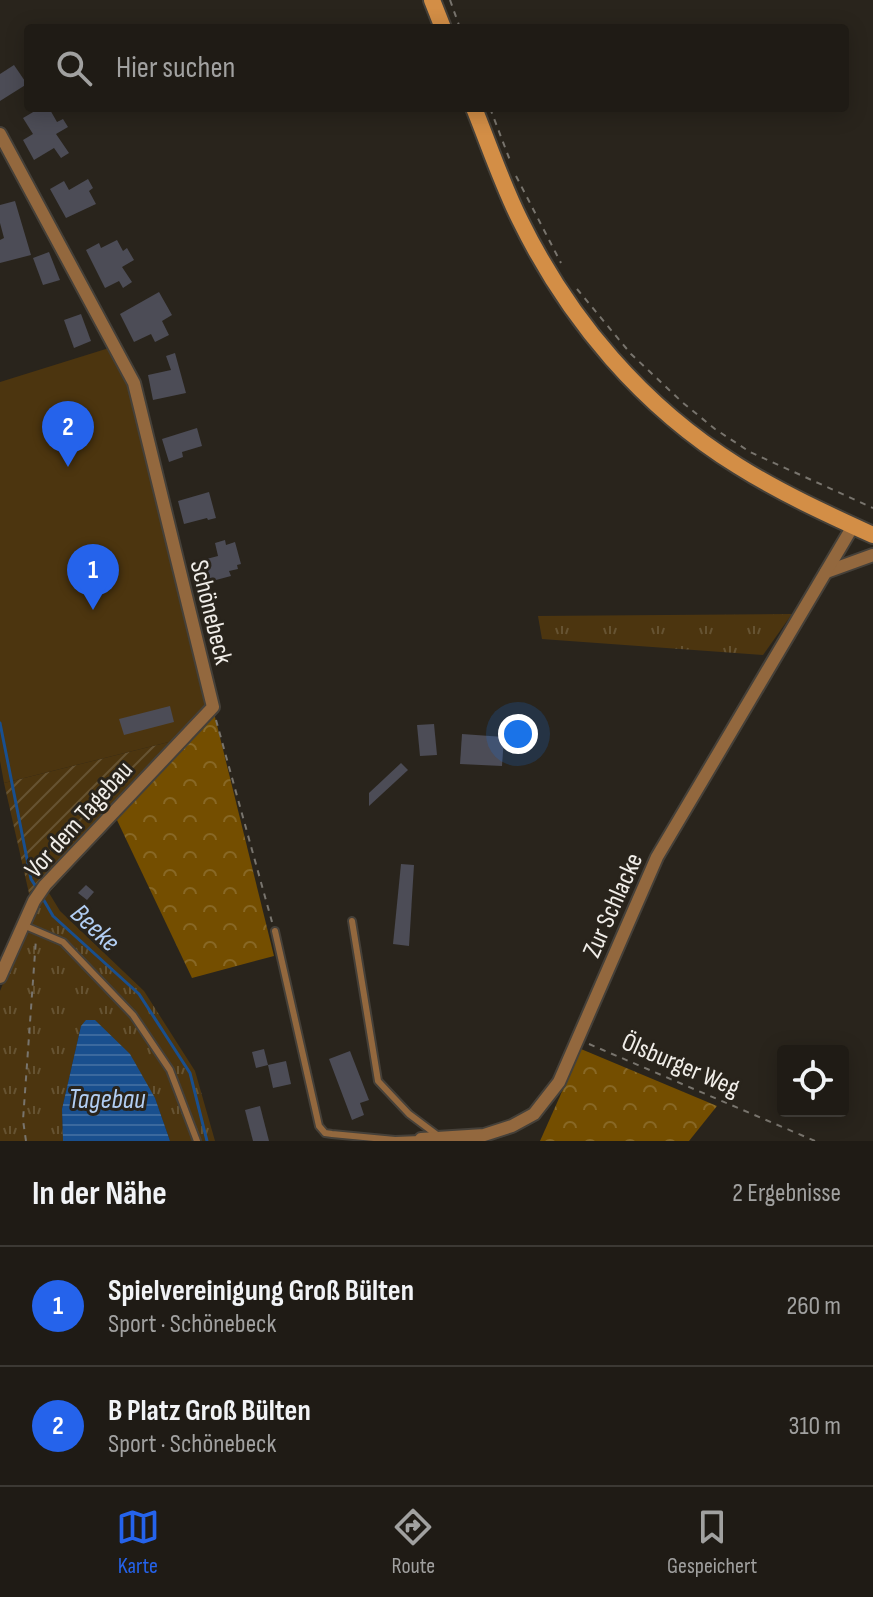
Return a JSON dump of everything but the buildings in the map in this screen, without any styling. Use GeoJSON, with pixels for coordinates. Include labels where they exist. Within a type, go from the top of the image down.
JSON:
{"type":"FeatureCollection","features":[{"type":"Feature","properties":{"kind":"street"},"geometry":{"type":"LineString","coordinates":[[432,0],[441,24]]}},
{"type":"Feature","properties":{"kind":"street"},"geometry":{"type":"LineString","coordinates":[[476,112],[509,197],[541,260],[582,323],[625,373],[669,415],[725,457],[785,493],[867,529]]}},
{"type":"Feature","properties":{"kind":"street","name":"Schönebeck"},"geometry":{"type":"LineString","coordinates":[[0,134],[134,383],[213,707]]}},
{"type":"Feature","properties":{"kind":"street","name":"Zur Schlacke"},"geometry":{"type":"LineString","coordinates":[[421,1140],[484,1135],[512,1126],[534,1114],[559,1082],[657,857],[826,572],[867,529]]}},
{"type":"Feature","properties":{"kind":"street"},"geometry":{"type":"LineString","coordinates":[[826,572],[873,555]]}},
{"type":"Feature","properties":{"kind":"street","name":"Vor dem Tagebau"},"geometry":{"type":"LineString","coordinates":[[0,977],[34,901],[45,885],[213,707]]}},
{"type":"Feature","properties":{"kind":"lane"},"geometry":{"type":"LineString","coordinates":[[352,921],[378,1081],[409,1114],[439,1138]]}},
{"type":"Feature","properties":{"kind":"lane"},"geometry":{"type":"LineString","coordinates":[[23,925],[63,942],[133,1015],[170,1070],[197,1141]]}},
{"type":"Feature","properties":{"kind":"lane","name":"Zur Schlacke"},"geometry":{"type":"LineString","coordinates":[[275,931],[319,1126],[325,1133],[332,1134],[421,1140]]}},
{"type":"Feature","properties":{"kind":"path"},"geometry":{"type":"LineString","coordinates":[[450,0],[459,24]]}},
{"type":"Feature","properties":{"kind":"path"},"geometry":{"type":"LineString","coordinates":[[492,112],[515,173],[562,266]]}},
{"type":"Feature","properties":{"kind":"path"},"geometry":{"type":"LineString","coordinates":[[578,290],[631,354],[715,429],[750,452],[873,508]]}},
{"type":"Feature","properties":{"kind":"path"},"geometry":{"type":"LineString","coordinates":[[213,707],[275,931]]}},
{"type":"Feature","properties":{"kind":"path"},"geometry":{"type":"LineString","coordinates":[[26,1141],[23,1120],[37,931]]}},
{"type":"Feature","properties":{"kind":"path","name":"Ölsburger Weg"},"geometry":{"type":"LineString","coordinates":[[577,1039],[815,1141]]}},
{"type":"Feature","properties":{"kind":"green space"},"geometry":{"type":"Polygon","coordinates":[[[109,348],[128,382],[213,709],[185,738],[4,783],[0,761],[0,382],[109,348]]]}},
{"type":"Feature","properties":{"kind":"green space"},"geometry":{"type":"Polygon","coordinates":[[[792,614],[763,655],[542,639],[538,616],[792,614]]]}},
{"type":"Feature","properties":{"kind":"green space"},"geometry":{"type":"Polygon","coordinates":[[[213,709],[274,956],[192,978],[116,818],[213,709]]]}},
{"type":"Feature","properties":{"kind":"green space"},"geometry":{"type":"Polygon","coordinates":[[[185,738],[33,911],[4,783],[185,738]]]}},
{"type":"Feature","properties":{"kind":"green space"},"geometry":{"type":"Polygon","coordinates":[[[49,893],[60,911],[144,991],[195,1071],[215,1141],[170,1141],[155,1098],[81,1026],[62,1109],[63,1141],[0,1141],[0,991],[33,911],[49,893]]]}},
{"type":"Feature","properties":{"kind":"green space"},"geometry":{"type":"Polygon","coordinates":[[[581,1049],[717,1106],[689,1141],[540,1141],[581,1049]]]}},
{"type":"Feature","properties":{"kind":"water","name":"Tagebau"},"geometry":{"type":"Polygon","coordinates":[[[86,1020],[95,1020],[130,1054],[155,1098],[170,1141],[63,1141],[62,1109],[81,1026],[86,1020]]]}},
{"type":"Feature","properties":{"kind":"waterway","name":"Beeke"},"geometry":{"type":"LineString","coordinates":[[0,723],[31,879],[38,890]]}},
{"type":"Feature","properties":{"kind":"waterway","name":"Beeke"},"geometry":{"type":"LineString","coordinates":[[42,897],[53,916],[139,994],[190,1073],[207,1141]]}},
{"type":"Feature","properties":{"kind":"place","name":"B Platz Groß Bülten"},"geometry":{"type":"Point","coordinates":[68,467]}},
{"type":"Feature","properties":{"kind":"place","name":"Spielvereinigung Groß Bülten"},"geometry":{"type":"Point","coordinates":[93,610]}}]}
